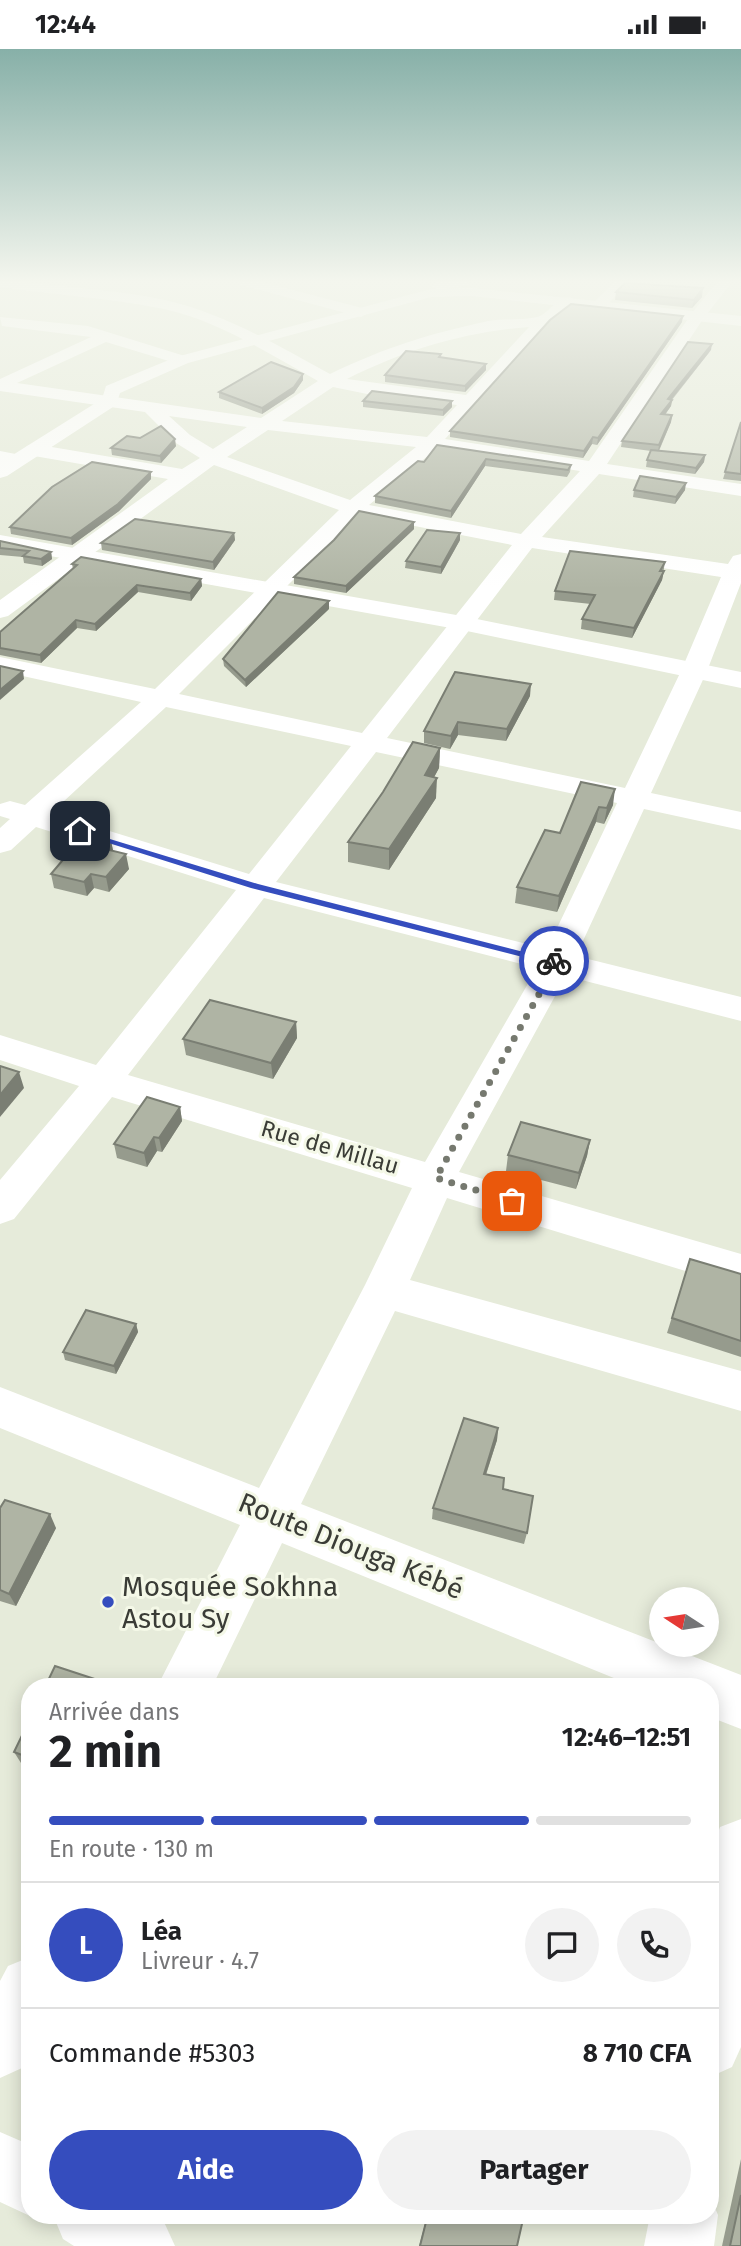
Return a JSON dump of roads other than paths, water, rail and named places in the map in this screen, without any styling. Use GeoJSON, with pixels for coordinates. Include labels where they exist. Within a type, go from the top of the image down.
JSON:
{"type":"FeatureCollection","features":[{"type":"Feature","properties":{"kind":"street"},"geometry":{"type":"LineString","coordinates":[[0,472],[18,456],[110,401],[112,390],[125,385]]}},
{"type":"Feature","properties":{"kind":"street"},"geometry":{"type":"LineString","coordinates":[[0,611],[185,476],[215,459],[325,385]]}},
{"type":"Feature","properties":{"kind":"street"},"geometry":{"type":"LineString","coordinates":[[345,385],[469,401]]}},
{"type":"Feature","properties":{"kind":"street"},"geometry":{"type":"LineString","coordinates":[[0,844],[163,696],[353,508],[432,443],[484,385]]}},
{"type":"Feature","properties":{"kind":"street"},"geometry":{"type":"LineString","coordinates":[[0,1208],[104,1081],[526,541],[594,468],[651,385]]}},
{"type":"Feature","properties":{"kind":"street"},"geometry":{"type":"LineString","coordinates":[[0,386],[264,424],[432,443],[741,490]]}},
{"type":"Feature","properties":{"kind":"street"},"geometry":{"type":"LineString","coordinates":[[151,408],[183,439],[215,459],[353,508],[526,541],[739,568],[694,671],[557,962],[436,1178],[273,1515],[189,1678]]}},
{"type":"Feature","properties":{"kind":"street"},"geometry":{"type":"LineString","coordinates":[[18,456],[185,476]]}},
{"type":"Feature","properties":{"kind":"street"},"geometry":{"type":"LineString","coordinates":[[0,541],[72,556],[462,623],[741,680]]}},
{"type":"Feature","properties":{"kind":"street"},"geometry":{"type":"LineString","coordinates":[[0,664],[163,696],[741,821]]}},
{"type":"Feature","properties":{"kind":"street"},"geometry":{"type":"LineString","coordinates":[[0,807],[255,886],[741,1009]]}},
{"type":"Feature","properties":{"kind":"street","name":"Rue de Millau"},"geometry":{"type":"LineString","coordinates":[[0,1047],[104,1081],[741,1271]]}},
{"type":"Feature","properties":{"kind":"street"},"geometry":{"type":"LineString","coordinates":[[384,1290],[741,1391]]}},
{"type":"Feature","properties":{"kind":"street","name":"Route Diouga Kébé"},"geometry":{"type":"LineString","coordinates":[[0,1407],[680,1678]]}},
{"type":"Feature","properties":{"kind":"street"},"geometry":{"type":"LineString","coordinates":[[719,1693],[741,1702]]}},
{"type":"Feature","properties":{"kind":"street"},"geometry":{"type":"LineString","coordinates":[[719,1988],[741,1848]]}},
{"type":"Feature","properties":{"kind":"street"},"geometry":{"type":"LineString","coordinates":[[0,2046],[21,2005]]}},
{"type":"Feature","properties":{"kind":"street"},"geometry":{"type":"LineString","coordinates":[[0,2165],[21,2177]]}},
{"type":"Feature","properties":{"kind":"street"},"geometry":{"type":"LineString","coordinates":[[102,2224],[139,2246]]}},
{"type":"Feature","properties":{"kind":"street"},"geometry":{"type":"LineString","coordinates":[[679,2246],[683,2224]]}},
{"type":"Feature","properties":{"kind":"place","name":"Mosquée Sokhna Astou Sy"},"geometry":{"type":"Point","coordinates":[108,1602]}}]}
